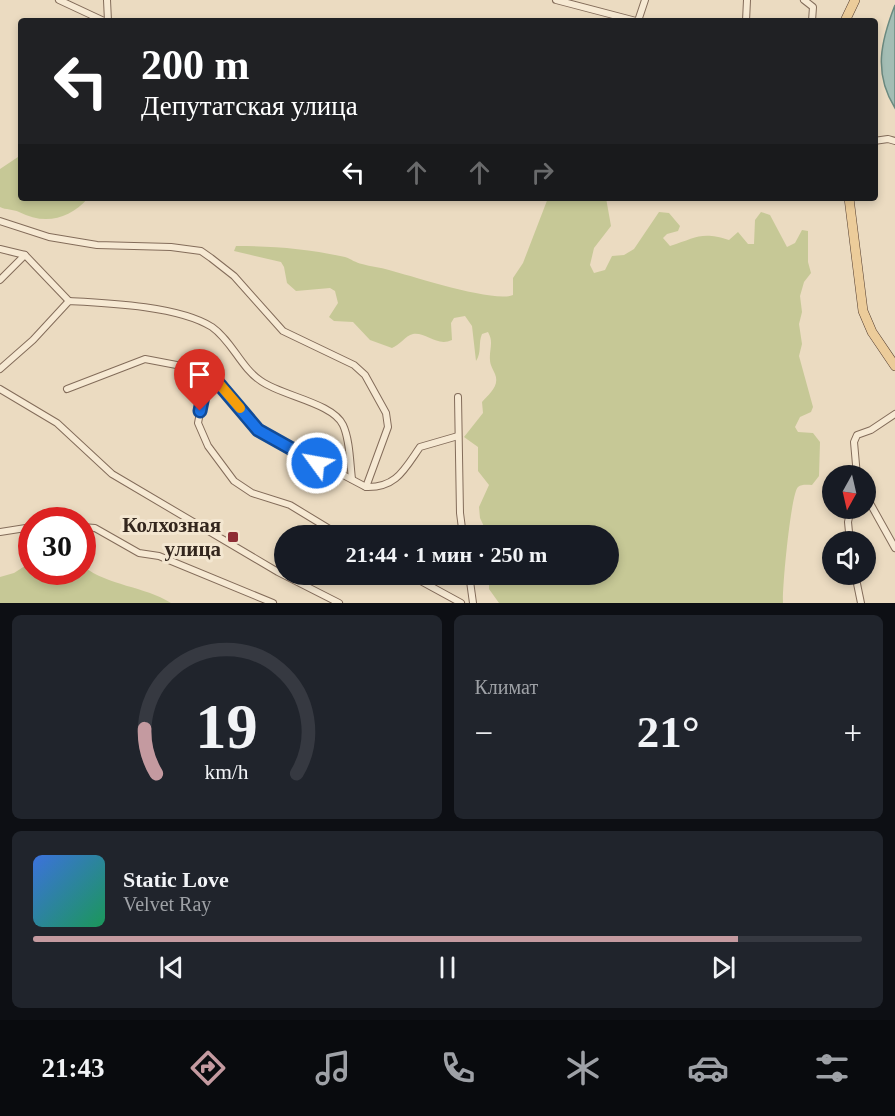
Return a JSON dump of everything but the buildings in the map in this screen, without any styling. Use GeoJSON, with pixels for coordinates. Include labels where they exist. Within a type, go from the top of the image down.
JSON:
{"type":"FeatureCollection","features":[{"type":"Feature","properties":{"kind":"main road"},"geometry":{"type":"LineString","coordinates":[[847,18],[855,0]]}},
{"type":"Feature","properties":{"kind":"main road"},"geometry":{"type":"LineString","coordinates":[[849,201],[863,311],[869,327],[895,366]]}},
{"type":"Feature","properties":{"kind":"street"},"geometry":{"type":"LineString","coordinates":[[59,0],[99,18]]}},
{"type":"Feature","properties":{"kind":"street"},"geometry":{"type":"LineString","coordinates":[[106,18],[107,0]]}},
{"type":"Feature","properties":{"kind":"street"},"geometry":{"type":"LineString","coordinates":[[556,0],[625,18]]}},
{"type":"Feature","properties":{"kind":"street"},"geometry":{"type":"LineString","coordinates":[[638,18],[645,0]]}},
{"type":"Feature","properties":{"kind":"street"},"geometry":{"type":"LineString","coordinates":[[746,18],[747,0]]}},
{"type":"Feature","properties":{"kind":"street"},"geometry":{"type":"LineString","coordinates":[[804,0],[813,7],[812,18]]}},
{"type":"Feature","properties":{"kind":"street"},"geometry":{"type":"LineString","coordinates":[[878,140],[895,141]]}},
{"type":"Feature","properties":{"kind":"street"},"geometry":{"type":"LineString","coordinates":[[0,221],[49,237],[97,245],[181,248],[201,251],[211,258],[234,276],[283,331],[354,365],[365,375],[386,413],[388,427],[366,487]]}},
{"type":"Feature","properties":{"kind":"street"},"geometry":{"type":"LineString","coordinates":[[0,249],[25,255],[69,300],[172,313],[211,327],[232,347],[259,380],[288,396],[330,410],[343,424],[352,479]]}},
{"type":"Feature","properties":{"kind":"street"},"geometry":{"type":"LineString","coordinates":[[0,280],[25,255]]}},
{"type":"Feature","properties":{"kind":"street"},"geometry":{"type":"LineString","coordinates":[[0,369],[33,340],[69,300]]}},
{"type":"Feature","properties":{"kind":"street"},"geometry":{"type":"LineString","coordinates":[[67,389],[145,359],[208,371],[258,430],[366,487],[384,488],[403,472],[420,447],[458,436]]}},
{"type":"Feature","properties":{"kind":"street"},"geometry":{"type":"LineString","coordinates":[[208,371],[198,423],[208,446],[234,481],[252,493],[290,505],[323,525]]}},
{"type":"Feature","properties":{"kind":"street"},"geometry":{"type":"LineString","coordinates":[[0,388],[57,423],[112,474],[278,572],[339,603]]}},
{"type":"Feature","properties":{"kind":"street"},"geometry":{"type":"LineString","coordinates":[[458,397],[462,525]]}},
{"type":"Feature","properties":{"kind":"street"},"geometry":{"type":"LineString","coordinates":[[856,465],[854,442],[856,435],[871,430],[895,414]]}},
{"type":"Feature","properties":{"kind":"street"},"geometry":{"type":"LineString","coordinates":[[876,516],[895,548]]}},
{"type":"Feature","properties":{"kind":"street"},"geometry":{"type":"LineString","coordinates":[[0,532],[18,529]]}},
{"type":"Feature","properties":{"kind":"street"},"geometry":{"type":"LineString","coordinates":[[96,529],[139,553],[159,556],[273,603]]}},
{"type":"Feature","properties":{"kind":"street"},"geometry":{"type":"LineString","coordinates":[[428,585],[461,603]]}},
{"type":"Feature","properties":{"kind":"street"},"geometry":{"type":"LineString","coordinates":[[471,585],[473,603]]}},
{"type":"Feature","properties":{"kind":"street"},"geometry":{"type":"LineString","coordinates":[[857,585],[861,603]]}},
{"type":"Feature","properties":{"kind":"green space"},"geometry":{"type":"Polygon","coordinates":[[[18,157],[18,201],[85,201],[64,216],[47,219],[5,209],[0,207],[0,169],[18,157]]]}},
{"type":"Feature","properties":{"kind":"green space"},"geometry":{"type":"Polygon","coordinates":[[[547,201],[607,201],[611,226],[594,248],[590,265],[594,273],[605,270],[612,256],[624,255],[634,249],[659,212],[669,213],[680,226],[678,231],[667,234],[663,238],[670,246],[705,236],[729,240],[738,232],[748,244],[754,244],[755,220],[761,212],[770,215],[787,247],[795,243],[802,230],[808,231],[808,262],[811,273],[804,282],[800,296],[802,312],[799,324],[802,344],[799,356],[813,407],[811,412],[800,417],[795,427],[798,432],[813,433],[820,442],[819,476],[812,485],[798,487],[795,493],[783,603],[499,603],[489,589],[489,585],[619,585],[619,525],[483,525],[479,507],[489,485],[478,471],[478,447],[464,437],[483,413],[482,402],[493,390],[496,382],[490,362],[491,343],[488,332],[482,334],[476,361],[472,326],[465,316],[454,318],[451,323],[452,340],[441,342],[413,334],[392,348],[370,340],[353,322],[334,321],[329,317],[338,303],[335,291],[330,288],[296,291],[287,283],[281,262],[234,251],[236,246],[250,246],[318,252],[345,257],[433,283],[489,295],[513,295],[513,278],[523,263],[547,201]]]}},
{"type":"Feature","properties":{"kind":"green space"},"geometry":{"type":"Polygon","coordinates":[[[18,570],[18,585],[96,585],[96,574],[171,603],[0,603],[0,577],[18,570]]]}},
{"type":"Feature","properties":{"kind":"water"},"geometry":{"type":"Polygon","coordinates":[[[895,5],[895,108],[884,82],[882,57],[886,31],[895,5]]]}},
{"type":"Feature","properties":{"kind":"slow traffic"},"geometry":{"type":"LineString","coordinates":[[216,380],[240,408]]}},
{"type":"Feature","properties":{"kind":"place","name":"Колхозная улица"},"geometry":{"type":"Point","coordinates":[233,537]}},
{"type":"Feature","properties":{"kind":"route"},"geometry":{"type":"LineString","coordinates":[[200,411],[208,371],[258,430],[317,463]]}}]}
